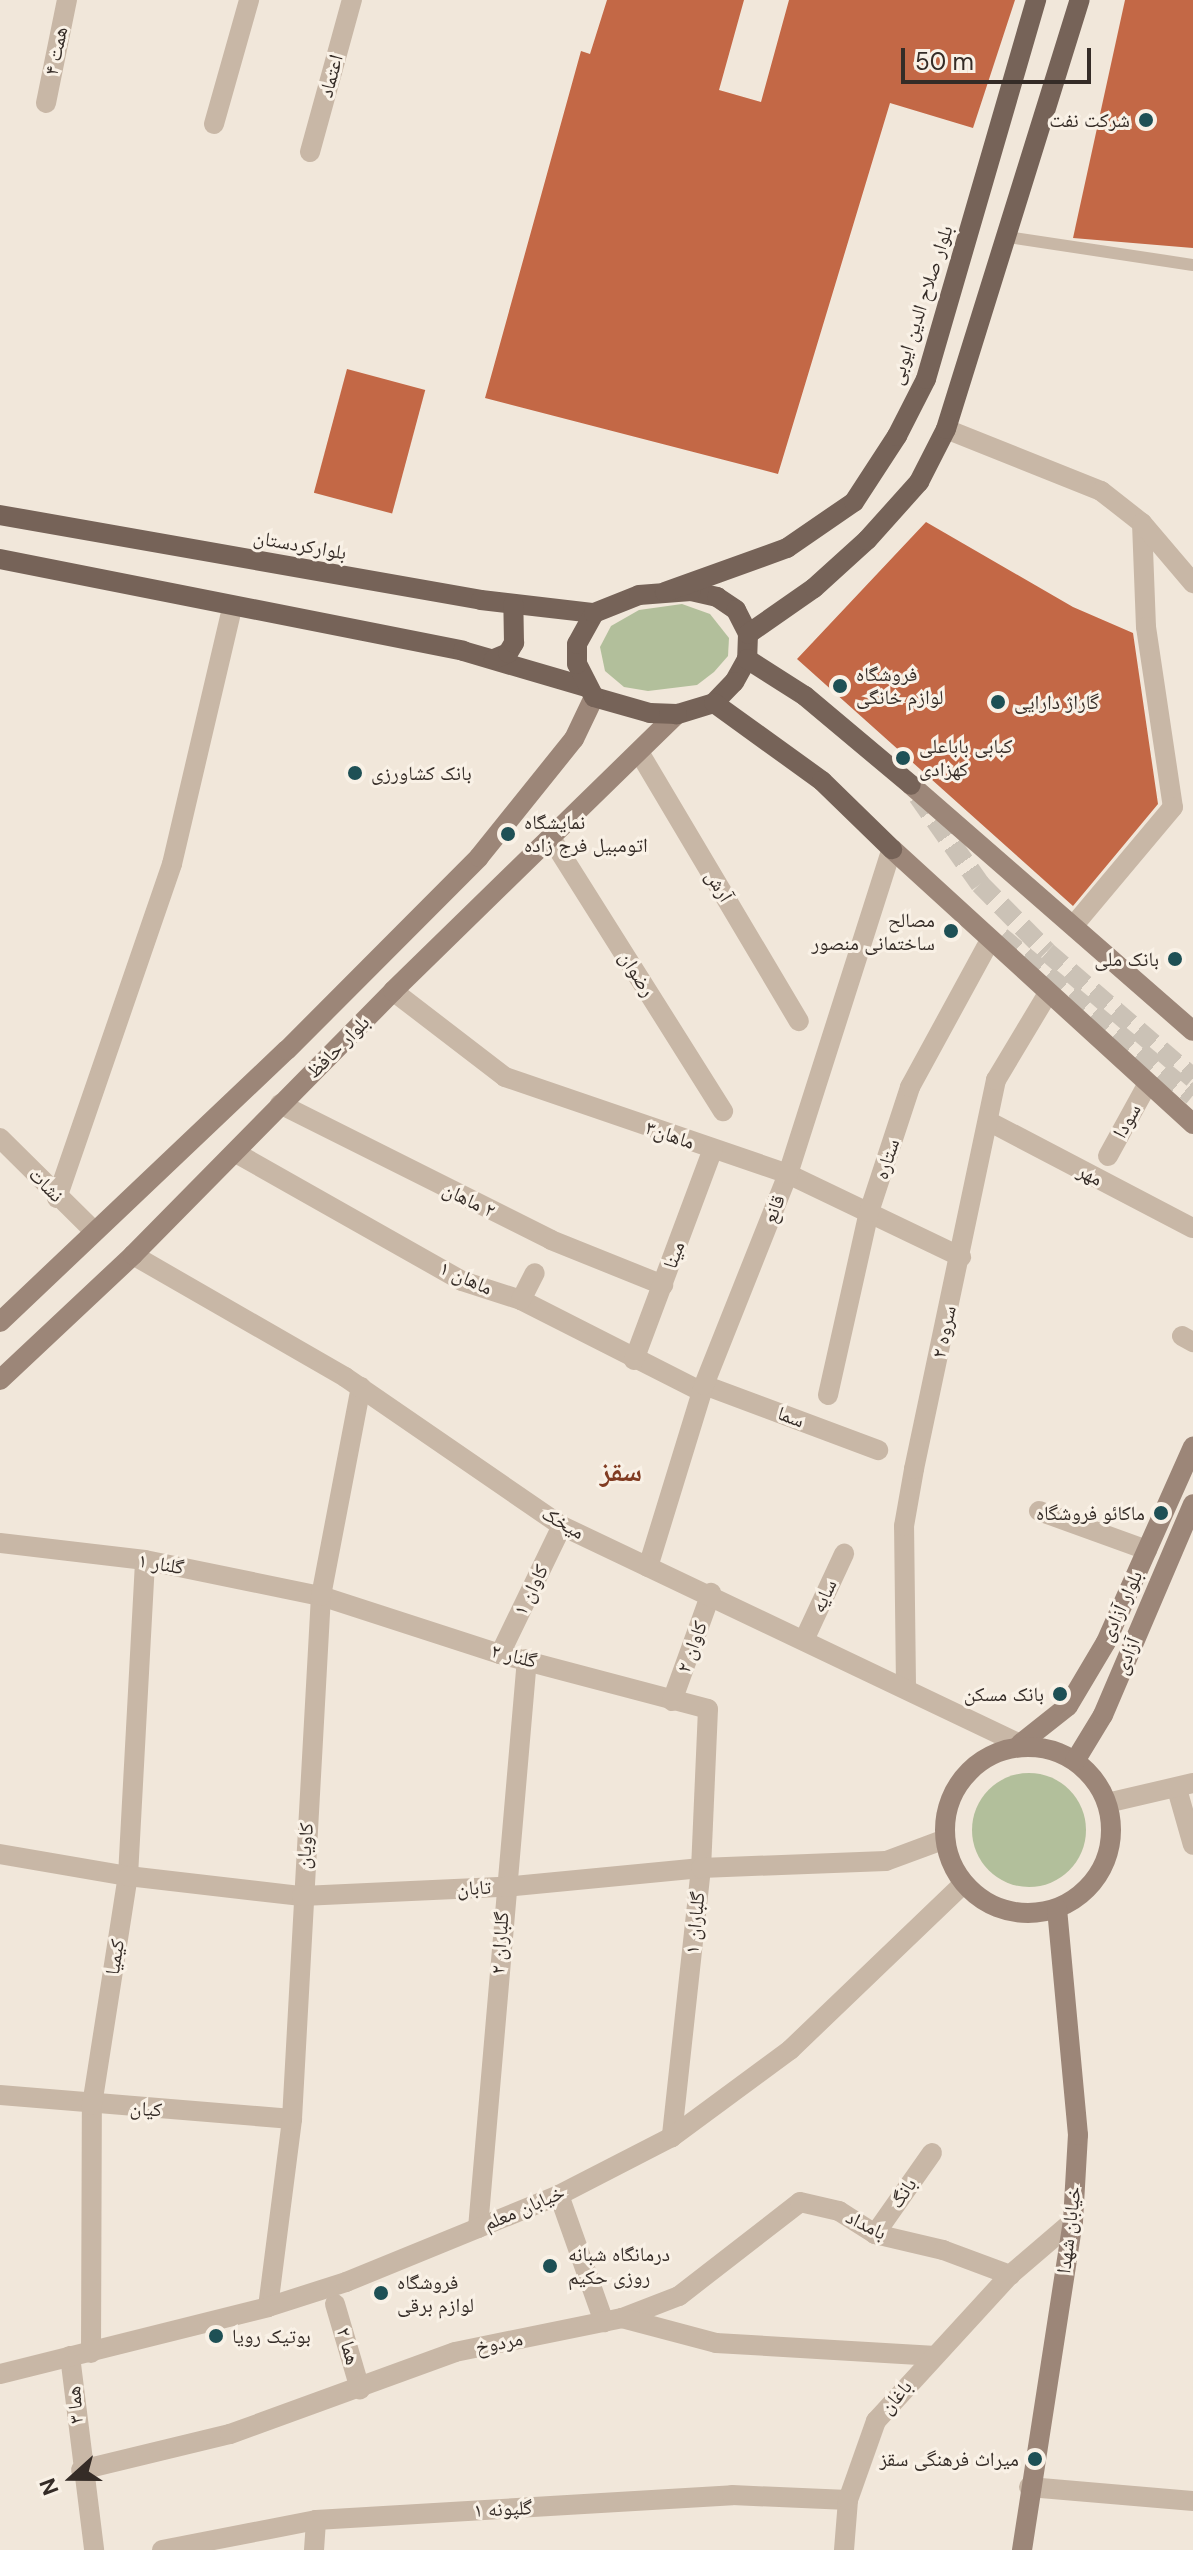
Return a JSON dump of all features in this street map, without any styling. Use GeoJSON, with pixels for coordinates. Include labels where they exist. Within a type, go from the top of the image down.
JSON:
{"type":"FeatureCollection","features":[{"type":"Feature","properties":{"kind":"main road","name":"بلوار صلاح الدین ایوبی"},"geometry":{"type":"LineString","coordinates":[[665,592],[787,548],[854,502],[897,436],[926,379],[1036,0]]}},
{"type":"Feature","properties":{"kind":"main road"},"geometry":{"type":"LineString","coordinates":[[748,634],[814,588],[867,540],[919,482],[946,429],[1080,0]]}},
{"type":"Feature","properties":{"kind":"main road","name":"بلوارکردستان"},"geometry":{"type":"LineString","coordinates":[[0,515],[513,604],[594,613]]}},
{"type":"Feature","properties":{"kind":"main road"},"geometry":{"type":"LineString","coordinates":[[0,559],[494,659],[650,713],[677,714],[714,703],[747,659],[748,634],[736,610],[717,597],[665,592],[614,602],[594,613],[577,644],[577,664],[590,692]]}},
{"type":"Feature","properties":{"kind":"main road"},"geometry":{"type":"LineString","coordinates":[[494,659],[508,653],[514,643],[513,604]]}},
{"type":"Feature","properties":{"kind":"main road"},"geometry":{"type":"LineString","coordinates":[[747,659],[805,696],[1074,925],[1193,1031]]}},
{"type":"Feature","properties":{"kind":"main road","name":"بلوار حافظ"},"geometry":{"type":"LineString","coordinates":[[0,1322],[287,1050],[479,857],[574,739],[590,692]]}},
{"type":"Feature","properties":{"kind":"main road"},"geometry":{"type":"LineString","coordinates":[[714,703],[822,781],[990,940],[1193,1124]]}},
{"type":"Feature","properties":{"kind":"main road","name":"بلوار حافظ"},"geometry":{"type":"LineString","coordinates":[[0,1380],[133,1255],[393,991],[677,714]]}},
{"type":"Feature","properties":{"kind":"main road","name":"بلوار آزادی"},"geometry":{"type":"LineString","coordinates":[[1020,1744],[1068,1706],[1106,1642],[1193,1447]]}},
{"type":"Feature","properties":{"kind":"main road","name":"آزادی"},"geometry":{"type":"LineString","coordinates":[[1075,1761],[1103,1715],[1193,1504]]}},
{"type":"Feature","properties":{"kind":"main road"},"geometry":{"type":"LineString","coordinates":[[1020,1744],[1075,1761],[1094,1779],[1107,1803],[1112,1828],[1109,1854],[1080,1896],[1057,1909],[1032,1914],[1007,1911],[964,1883],[945,1839],[951,1802],[970,1770],[1020,1744]]}},
{"type":"Feature","properties":{"kind":"main road","name":"خیابان شهدا"},"geometry":{"type":"LineString","coordinates":[[1022,2550],[1029,2487],[1073,2221],[1078,2135],[1057,1909]]}},
{"type":"Feature","properties":{"kind":"street","name":"همت ۴"},"geometry":{"type":"LineString","coordinates":[[46,103],[67,0]]}},
{"type":"Feature","properties":{"kind":"street"},"geometry":{"type":"LineString","coordinates":[[214,124],[249,0]]}},
{"type":"Feature","properties":{"kind":"street","name":"اعتماد"},"geometry":{"type":"LineString","coordinates":[[310,152],[352,0]]}},
{"type":"Feature","properties":{"kind":"street"},"geometry":{"type":"LineString","coordinates":[[946,429],[1101,491],[1142,523],[1193,583]]}},
{"type":"Feature","properties":{"kind":"street"},"geometry":{"type":"LineString","coordinates":[[1074,925],[1173,807],[1146,627],[1142,523]]}},
{"type":"Feature","properties":{"kind":"street"},"geometry":{"type":"LineString","coordinates":[[57,1198],[172,864],[232,608]]}},
{"type":"Feature","properties":{"kind":"street","name":"آرش"},"geometry":{"type":"LineString","coordinates":[[639,752],[799,1021]]}},
{"type":"Feature","properties":{"kind":"street","name":"رضوان"},"geometry":{"type":"LineString","coordinates":[[551,838],[723,1111]]}},
{"type":"Feature","properties":{"kind":"street","name":"قانع"},"geometry":{"type":"LineString","coordinates":[[648,1567],[703,1388],[788,1174],[892,849]]}},
{"type":"Feature","properties":{"kind":"street","name":"ستاره"},"geometry":{"type":"LineString","coordinates":[[828,1395],[869,1212],[910,1087],[990,940]]}},
{"type":"Feature","properties":{"kind":"street","name":"ماهان۳"},"geometry":{"type":"LineString","coordinates":[[393,991],[505,1077],[788,1174],[961,1257]]}},
{"type":"Feature","properties":{"kind":"street","name":"سروه ۲"},"geometry":{"type":"LineString","coordinates":[[906,1686],[904,1526],[996,1080],[1048,993]]}},
{"type":"Feature","properties":{"kind":"street","name":"سودا"},"geometry":{"type":"LineString","coordinates":[[1108,1156],[1147,1085]]}},
{"type":"Feature","properties":{"kind":"street","name":"٢ ماهان"},"geometry":{"type":"LineString","coordinates":[[280,1104],[551,1240],[663,1285]]}},
{"type":"Feature","properties":{"kind":"street","name":"مهر"},"geometry":{"type":"LineString","coordinates":[[988,1121],[1193,1228]]}},
{"type":"Feature","properties":{"kind":"street","name":"نشات"},"geometry":{"type":"LineString","coordinates":[[0,1138],[57,1198],[94,1231]]}},
{"type":"Feature","properties":{"kind":"street","name":"مینا"},"geometry":{"type":"LineString","coordinates":[[634,1360],[713,1149]]}},
{"type":"Feature","properties":{"kind":"street","name":"ماهان ۱"},"geometry":{"type":"LineString","coordinates":[[236,1153],[462,1281],[521,1300],[634,1360],[703,1388]]}},
{"type":"Feature","properties":{"kind":"street","name":"میخک"},"geometry":{"type":"LineString","coordinates":[[133,1255],[361,1387],[562,1526],[711,1593],[1020,1744]]}},
{"type":"Feature","properties":{"kind":"street"},"geometry":{"type":"LineString","coordinates":[[521,1300],[535,1273]]}},
{"type":"Feature","properties":{"kind":"street","name":"کاویان"},"geometry":{"type":"LineString","coordinates":[[268,2307],[292,2119],[321,1596],[361,1387]]}},
{"type":"Feature","properties":{"kind":"street","name":"سما"},"geometry":{"type":"LineString","coordinates":[[703,1388],[878,1450]]}},
{"type":"Feature","properties":{"kind":"street"},"geometry":{"type":"LineString","coordinates":[[1039,1511],[1147,1550]]}},
{"type":"Feature","properties":{"kind":"street","name":"کاوان ۱"},"geometry":{"type":"LineString","coordinates":[[500,1654],[562,1526]]}},
{"type":"Feature","properties":{"kind":"street","name":"گلنار ۱"},"geometry":{"type":"LineString","coordinates":[[0,1543],[145,1560],[321,1596]]}},
{"type":"Feature","properties":{"kind":"street","name":"سایه"},"geometry":{"type":"LineString","coordinates":[[805,1638],[844,1554]]}},
{"type":"Feature","properties":{"kind":"street","name":"کیمیا"},"geometry":{"type":"LineString","coordinates":[[91,2353],[92,2105],[128,1876],[145,1560]]}},
{"type":"Feature","properties":{"kind":"street","name":"کاوان ۲"},"geometry":{"type":"LineString","coordinates":[[672,1701],[711,1593]]}},
{"type":"Feature","properties":{"kind":"street","name":"گلنار ۲"},"geometry":{"type":"LineString","coordinates":[[321,1596],[500,1654],[708,1709]]}},
{"type":"Feature","properties":{"kind":"street","name":"گلباران ۲"},"geometry":{"type":"LineString","coordinates":[[478,2228],[504,1887],[527,1659]]}},
{"type":"Feature","properties":{"kind":"street","name":"گلباران ۱"},"geometry":{"type":"LineString","coordinates":[[672,2137],[701,1868],[708,1709]]}},
{"type":"Feature","properties":{"kind":"street"},"geometry":{"type":"LineString","coordinates":[[1107,1803],[1185,1786],[1193,1845]]}},
{"type":"Feature","properties":{"kind":"street","name":"تابان"},"geometry":{"type":"LineString","coordinates":[[0,1854],[128,1876],[302,1896],[504,1887],[701,1868],[886,1861],[945,1839]]}},
{"type":"Feature","properties":{"kind":"street","name":"خیابان معلم"},"geometry":{"type":"LineString","coordinates":[[0,2374],[268,2307],[559,2195],[672,2137],[790,2050],[964,1883]]}},
{"type":"Feature","properties":{"kind":"street","name":"کیان"},"geometry":{"type":"LineString","coordinates":[[0,2095],[92,2105],[292,2119]]}},
{"type":"Feature","properties":{"kind":"street","name":"بانگ"},"geometry":{"type":"LineString","coordinates":[[875,2234],[932,2153]]}},
{"type":"Feature","properties":{"kind":"street"},"geometry":{"type":"LineString","coordinates":[[559,2195],[613,2320]]}},
{"type":"Feature","properties":{"kind":"street","name":"بامداد"},"geometry":{"type":"LineString","coordinates":[[613,2320],[679,2296],[800,2202],[839,2211],[875,2234],[958,2254],[1010,2275]]}},
{"type":"Feature","properties":{"kind":"street"},"geometry":{"type":"LineString","coordinates":[[1010,2275],[1073,2221]]}},
{"type":"Feature","properties":{"kind":"street","name":"باغان"},"geometry":{"type":"LineString","coordinates":[[844,2550],[848,2500],[876,2421],[932,2356],[1010,2275]]}},
{"type":"Feature","properties":{"kind":"street","name":"هما ۲"},"geometry":{"type":"LineString","coordinates":[[335,2304],[360,2389]]}},
{"type":"Feature","properties":{"kind":"street","name":"مردوخ"},"geometry":{"type":"LineString","coordinates":[[81,2470],[230,2434],[455,2352],[613,2320],[716,2343],[932,2356]]}},
{"type":"Feature","properties":{"kind":"street","name":"هما ۳"},"geometry":{"type":"LineString","coordinates":[[70,2356],[81,2470],[94,2550]]}},
{"type":"Feature","properties":{"kind":"street"},"geometry":{"type":"LineString","coordinates":[[1029,2487],[1193,2501]]}},
{"type":"Feature","properties":{"kind":"street","name":"گلپونه ۱"},"geometry":{"type":"LineString","coordinates":[[174,2549],[316,2520],[732,2495],[848,2500]]}},
{"type":"Feature","properties":{"kind":"street"},"geometry":{"type":"LineString","coordinates":[[314,2550],[316,2520]]}},
{"type":"Feature","properties":{"kind":"lane"},"geometry":{"type":"LineString","coordinates":[[1008,237],[1193,265]]}},
{"type":"Feature","properties":{"kind":"green space"},"geometry":{"type":"Polygon","coordinates":[[[682,604],[710,614],[729,638],[728,656],[714,672],[697,685],[648,691],[624,687],[605,671],[600,647],[611,626],[639,610],[682,604]]]}},
{"type":"Feature","properties":{"kind":"green space"},"geometry":{"type":"Polygon","coordinates":[[[1029,1773],[1051,1777],[1069,1790],[1082,1808],[1086,1830],[1082,1852],[1069,1870],[1051,1883],[1029,1887],[1007,1883],[989,1870],[976,1852],[972,1830],[976,1808],[989,1790],[1007,1777],[1029,1773]]]}},
{"type":"Feature","properties":{"kind":"building"},"geometry":{"type":"Polygon","coordinates":[[[607,0],[744,0],[719,90],[761,102],[789,0],[1015,0],[973,128],[890,103],[778,474],[485,398],[581,51],[590,54],[607,0]]]}},
{"type":"Feature","properties":{"kind":"building","name":"شرکت نفت"},"geometry":{"type":"Polygon","coordinates":[[[1125,0],[1193,0],[1193,248],[1073,238],[1125,0]]]}},
{"type":"Feature","properties":{"kind":"building"},"geometry":{"type":"Polygon","coordinates":[[[347,369],[425,390],[392,514],[314,493],[347,369]]]}},
{"type":"Feature","properties":{"kind":"building","name":"گاراژ دارایی"},"geometry":{"type":"Polygon","coordinates":[[[926,522],[1073,607],[1133,633],[1158,804],[1073,906],[797,659],[926,522]]]}},
{"type":"Feature","properties":{"kind":"tunnel"},"geometry":{"type":"LineString","coordinates":[[918,796],[980,884],[1047,952],[1193,1078]]}},
{"type":"Feature","properties":{"kind":"tunnel"},"geometry":{"type":"LineString","coordinates":[[1001,937],[1193,1096]]}},
{"type":"Feature","properties":{"kind":"place","name":"شرکت نفت"},"geometry":{"type":"Point","coordinates":[1146,120]}},
{"type":"Feature","properties":{"kind":"place","name":"فروشگاه لوازم خانگی"},"geometry":{"type":"Point","coordinates":[840,686]}},
{"type":"Feature","properties":{"kind":"place","name":"گاراژ دارایی"},"geometry":{"type":"Point","coordinates":[998,702]}},
{"type":"Feature","properties":{"kind":"place","name":"کبابی باباعلی کهزادی"},"geometry":{"type":"Point","coordinates":[903,758]}},
{"type":"Feature","properties":{"kind":"place","name":"بانک کشاورزی"},"geometry":{"type":"Point","coordinates":[355,773]}},
{"type":"Feature","properties":{"kind":"place","name":"نمایشگاه اتومبیل فرج زاده"},"geometry":{"type":"Point","coordinates":[508,834]}},
{"type":"Feature","properties":{"kind":"place","name":"مصالح ساختمانی منصور"},"geometry":{"type":"Point","coordinates":[951,931]}},
{"type":"Feature","properties":{"kind":"place","name":"بانک ملی"},"geometry":{"type":"Point","coordinates":[1175,959]}},
{"type":"Feature","properties":{"kind":"place","name":"ماکائو فروشگاه"},"geometry":{"type":"Point","coordinates":[1161,1513]}},
{"type":"Feature","properties":{"kind":"place","name":"بانک مسکن"},"geometry":{"type":"Point","coordinates":[1060,1694]}},
{"type":"Feature","properties":{"kind":"place","name":"درمانگاه شبانه روزی حکیم"},"geometry":{"type":"Point","coordinates":[550,2266]}},
{"type":"Feature","properties":{"kind":"place","name":"فروشگاه لوازم برقی"},"geometry":{"type":"Point","coordinates":[381,2293]}},
{"type":"Feature","properties":{"kind":"place","name":"بوتیک رویا"},"geometry":{"type":"Point","coordinates":[216,2336]}},
{"type":"Feature","properties":{"kind":"place","name":"میراث فرهنگی سقز"},"geometry":{"type":"Point","coordinates":[1035,2459]}},
{"type":"Feature","properties":{"kind":"district","name":"سقز"},"geometry":{"type":"Point","coordinates":[621,1472]}}]}
